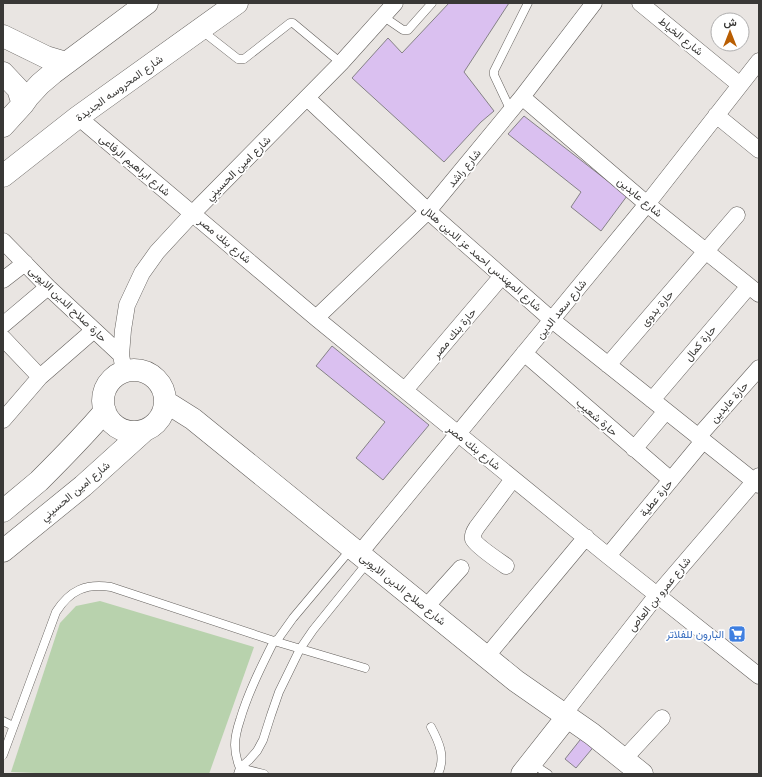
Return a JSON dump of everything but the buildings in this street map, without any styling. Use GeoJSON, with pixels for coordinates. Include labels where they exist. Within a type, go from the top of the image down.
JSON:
{"type":"FeatureCollection","features":[{"type":"Feature","properties":{"kind":"street"},"geometry":{"type":"LineString","coordinates":[[3,126],[40,84],[147,3]]}},
{"type":"Feature","properties":{"kind":"street","name":"شارع المحروسه الجديدة"},"geometry":{"type":"LineString","coordinates":[[3,176],[78,117],[237,3]]}},
{"type":"Feature","properties":{"kind":"street","name":"شارع امين الحسيني"},"geometry":{"type":"LineString","coordinates":[[122,363],[123,330],[127,305],[142,273],[157,252],[193,213],[341,63],[395,3]]}},
{"type":"Feature","properties":{"kind":"street","name":"شارع راشد"},"geometry":{"type":"LineString","coordinates":[[316,318],[428,211],[511,111],[594,3]]}},
{"type":"Feature","properties":{"kind":"street","name":"شارع الخياط"},"geometry":{"type":"LineString","coordinates":[[640,3],[740,85]]}},
{"type":"Feature","properties":{"kind":"street"},"geometry":{"type":"LineString","coordinates":[[3,36],[46,57],[66,63]]}},
{"type":"Feature","properties":{"kind":"street","name":"شارع سعد الدين"},"geometry":{"type":"LineString","coordinates":[[360,554],[647,204],[759,61]]}},
{"type":"Feature","properties":{"kind":"street"},"geometry":{"type":"LineString","coordinates":[[3,73],[18,89],[23,104]]}},
{"type":"Feature","properties":{"kind":"street","name":"شارع عابدين"},"geometry":{"type":"LineString","coordinates":[[522,97],[647,204],[754,290]]}},
{"type":"Feature","properties":{"kind":"street","name":"شارع المهندس احمد عز الدين هلال"},"geometry":{"type":"LineString","coordinates":[[306,98],[428,211],[552,320],[701,439],[757,481]]}},
{"type":"Feature","properties":{"kind":"street"},"geometry":{"type":"LineString","coordinates":[[716,115],[759,150]]}},
{"type":"Feature","properties":{"kind":"street","name":"شارع ابراهيم الرفاعى"},"geometry":{"type":"LineString","coordinates":[[78,117],[193,213]]}},
{"type":"Feature","properties":{"kind":"street","name":"شارع بنك مصر"},"geometry":{"type":"LineString","coordinates":[[193,213],[316,318],[608,556],[759,676]]}},
{"type":"Feature","properties":{"kind":"street","name":"حارة بدوى"},"geometry":{"type":"LineString","coordinates":[[608,365],[737,215]]}},
{"type":"Feature","properties":{"kind":"street","name":"حارة صلاح الدين الايوبى"},"geometry":{"type":"LineString","coordinates":[[4,245],[25,263],[94,330],[122,363]]}},
{"type":"Feature","properties":{"kind":"street"},"geometry":{"type":"LineString","coordinates":[[3,280],[25,263]]}},
{"type":"Feature","properties":{"kind":"street","name":"حارة بنك مصر"},"geometry":{"type":"LineString","coordinates":[[405,390],[502,276]]}},
{"type":"Feature","properties":{"kind":"street"},"geometry":{"type":"LineString","coordinates":[[3,325],[48,287]]}},
{"type":"Feature","properties":{"kind":"street","name":"حارة كمال"},"geometry":{"type":"LineString","coordinates":[[652,400],[754,290]]}},
{"type":"Feature","properties":{"kind":"street"},"geometry":{"type":"LineString","coordinates":[[3,420],[40,377],[94,330]]}},
{"type":"Feature","properties":{"kind":"street"},"geometry":{"type":"LineString","coordinates":[[3,338],[40,377]]}},
{"type":"Feature","properties":{"kind":"street","name":"حارة شعيب"},"geometry":{"type":"LineString","coordinates":[[524,353],[671,480]]}},
{"type":"Feature","properties":{"kind":"street"},"geometry":{"type":"LineString","coordinates":[[122,363],[136,370],[147,373],[157,380],[164,390],[166,402],[163,413],[156,423],[146,430],[134,432],[122,429],[112,422],[105,411],[103,400],[106,388],[122,363]]}},
{"type":"Feature","properties":{"kind":"street","name":"حارة عابدين"},"geometry":{"type":"LineString","coordinates":[[701,439],[759,368]]}},
{"type":"Feature","properties":{"kind":"street","name":"شارع صلاح الدين الايوبى"},"geometry":{"type":"LineString","coordinates":[[166,402],[193,419],[516,681],[588,731],[642,774]]}},
{"type":"Feature","properties":{"kind":"street"},"geometry":{"type":"LineString","coordinates":[[3,511],[38,482],[82,438],[105,411]]}},
{"type":"Feature","properties":{"kind":"street"},"geometry":{"type":"LineString","coordinates":[[634,449],[666,411]]}},
{"type":"Feature","properties":{"kind":"street","name":"شارع امين الحسيني"},"geometry":{"type":"LineString","coordinates":[[3,551],[83,486],[146,430]]}},
{"type":"Feature","properties":{"kind":"street","name":"حارة عطية"},"geometry":{"type":"LineString","coordinates":[[608,556],[671,480],[701,439]]}},
{"type":"Feature","properties":{"kind":"street"},"geometry":{"type":"LineString","coordinates":[[506,566],[477,544],[473,538],[473,532],[513,479]]}},
{"type":"Feature","properties":{"kind":"street","name":"شارع عمرو بن العاص"},"geometry":{"type":"LineString","coordinates":[[565,716],[657,595],[757,481]]}},
{"type":"Feature","properties":{"kind":"street"},"geometry":{"type":"LineString","coordinates":[[486,657],[586,537]]}},
{"type":"Feature","properties":{"kind":"street"},"geometry":{"type":"LineString","coordinates":[[425,608],[462,568]]}},
{"type":"Feature","properties":{"kind":"street"},"geometry":{"type":"LineString","coordinates":[[533,770],[565,716]]}},
{"type":"Feature","properties":{"kind":"street"},"geometry":{"type":"LineString","coordinates":[[624,759],[662,718]]}},
{"type":"Feature","properties":{"kind":"lane"},"geometry":{"type":"LineString","coordinates":[[384,17],[403,30],[408,30],[432,3]]}},
{"type":"Feature","properties":{"kind":"lane"},"geometry":{"type":"LineString","coordinates":[[511,111],[494,71],[528,3]]}},
{"type":"Feature","properties":{"kind":"lane"},"geometry":{"type":"LineString","coordinates":[[200,30],[238,59],[244,59],[290,22],[293,22],[341,63]]}},
{"type":"Feature","properties":{"kind":"lane"},"geometry":{"type":"LineString","coordinates":[[239,771],[234,746],[235,735],[252,685],[274,641],[278,639],[293,618],[360,554]]}},
{"type":"Feature","properties":{"kind":"lane"},"geometry":{"type":"LineString","coordinates":[[239,771],[257,751],[264,740],[279,692],[300,649],[360,554]]}},
{"type":"Feature","properties":{"kind":"lane"},"geometry":{"type":"LineString","coordinates":[[3,755],[56,612],[62,602],[70,595],[79,589],[90,586],[111,588],[274,641],[365,668]]}},
{"type":"Feature","properties":{"kind":"lane"},"geometry":{"type":"LineString","coordinates":[[3,721],[13,726]]}},
{"type":"Feature","properties":{"kind":"lane"},"geometry":{"type":"LineString","coordinates":[[431,727],[438,741],[442,756],[438,774]]}},
{"type":"Feature","properties":{"kind":"lane"},"geometry":{"type":"LineString","coordinates":[[239,771],[264,774]]}},
{"type":"Feature","properties":{"kind":"green space"},"geometry":{"type":"Polygon","coordinates":[[[100,601],[254,647],[209,774],[60,774],[11,772],[60,623],[76,606],[100,601]]]}},
{"type":"Feature","properties":{"kind":"place","name":"البارون للفلاتر"},"geometry":{"type":"Point","coordinates":[737,634]}}]}
